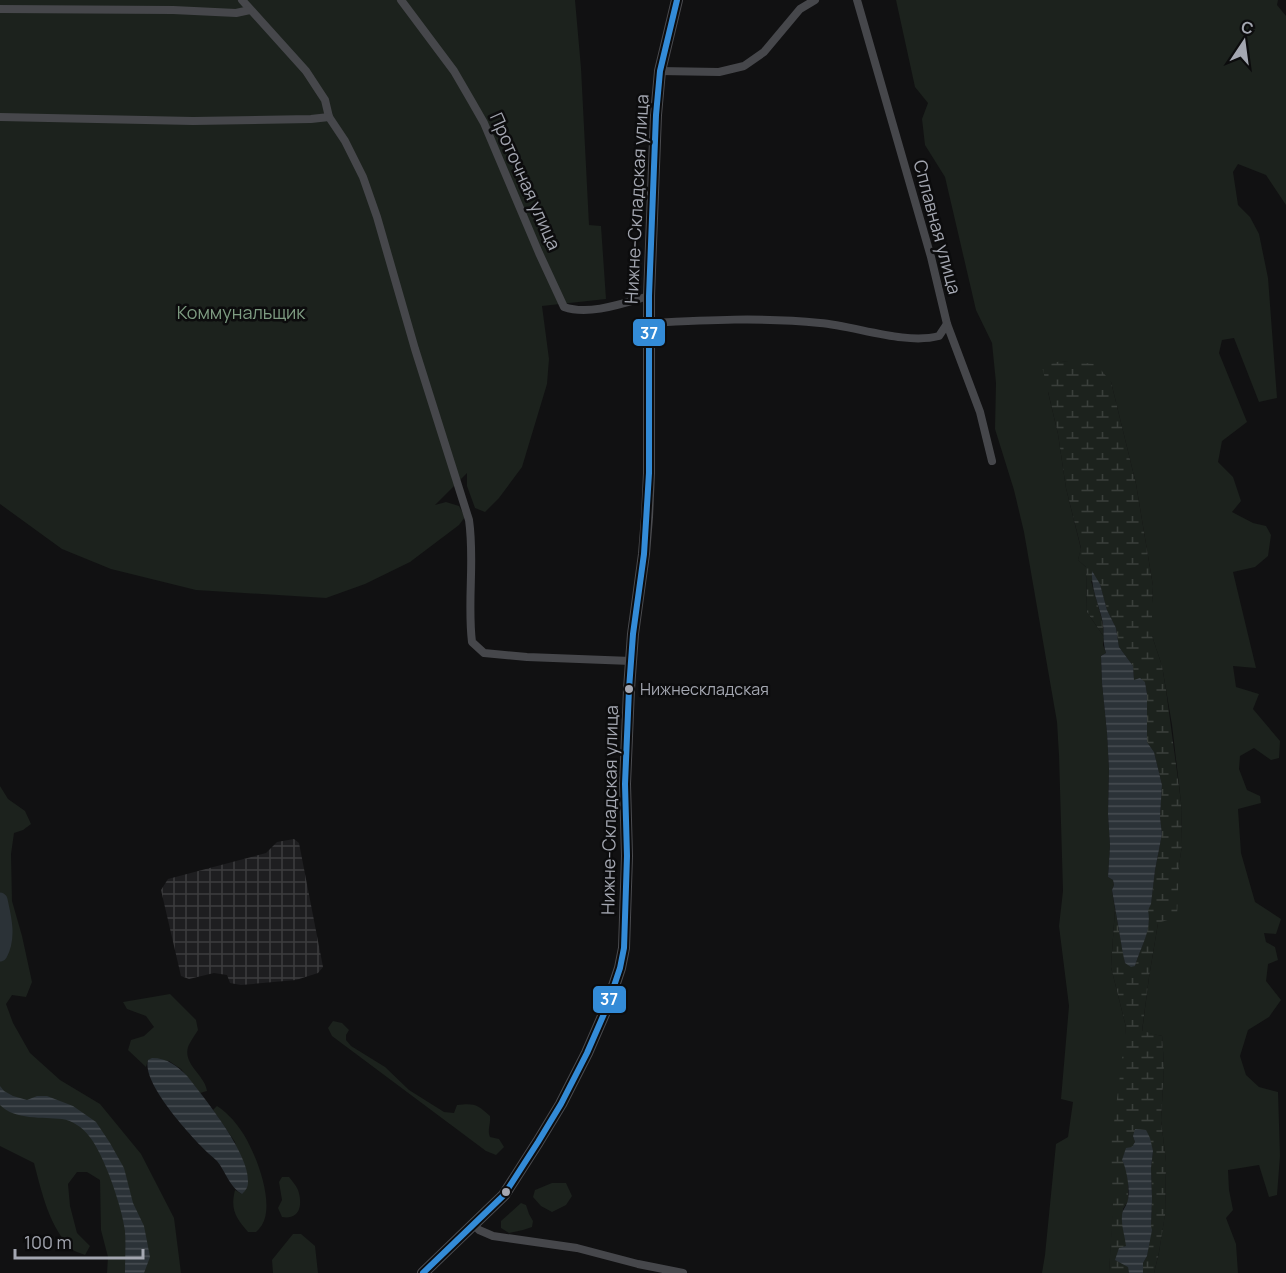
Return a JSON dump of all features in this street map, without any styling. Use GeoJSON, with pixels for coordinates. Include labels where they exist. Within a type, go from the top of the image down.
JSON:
{"type":"FeatureCollection","features":[{"type":"Feature","properties":{"kind":"street"},"geometry":{"type":"LineString","coordinates":[[242,0],[306,71],[325,100],[329,117],[345,141],[363,177],[469,520],[472,538],[470,624],[472,642],[484,652],[527,657],[631,661]]}},
{"type":"Feature","properties":{"kind":"street","name":"Проточная улица"},"geometry":{"type":"LineString","coordinates":[[401,0],[454,71],[483,123],[564,307],[583,310],[618,305],[649,296]]}},
{"type":"Feature","properties":{"kind":"street","name":"Нижне-Складская улица"},"geometry":{"type":"LineString","coordinates":[[423,1273],[504,1195],[561,1104],[607,1007],[624,948],[627,856],[625,784],[631,661],[644,554],[649,473],[649,296],[656,115],[660,71],[676,0]]}},
{"type":"Feature","properties":{"kind":"street"},"geometry":{"type":"LineString","coordinates":[[660,71],[719,72],[744,66],[764,52],[800,9],[815,0]]}},
{"type":"Feature","properties":{"kind":"street","name":"Сплавная улица"},"geometry":{"type":"LineString","coordinates":[[857,0],[931,257],[947,324],[980,412],[992,461]]}},
{"type":"Feature","properties":{"kind":"street"},"geometry":{"type":"LineString","coordinates":[[0,9],[172,9],[236,13],[250,10]]}},
{"type":"Feature","properties":{"kind":"street"},"geometry":{"type":"LineString","coordinates":[[0,117],[193,121],[329,117]]}},
{"type":"Feature","properties":{"kind":"street"},"geometry":{"type":"LineString","coordinates":[[649,323],[744,319],[794,321],[845,326],[911,338],[939,336],[947,324]]}},
{"type":"Feature","properties":{"kind":"street"},"geometry":{"type":"LineString","coordinates":[[474,1225],[479,1230],[493,1236],[577,1248],[637,1268],[683,1273]]}},
{"type":"Feature","properties":{"kind":"shaded area"},"geometry":{"type":"Polygon","coordinates":[[[1092,571],[1100,584],[1107,610],[1116,628],[1119,647],[1133,666],[1134,680],[1140,678],[1145,682],[1147,742],[1154,752],[1162,785],[1160,817],[1162,834],[1151,904],[1148,910],[1148,925],[1135,966],[1131,967],[1125,963],[1112,890],[1114,885],[1113,880],[1108,877],[1109,769],[1101,656],[1106,653],[1103,623],[1092,571]]]}},
{"type":"Feature","properties":{"kind":"shaded area"},"geometry":{"type":"Polygon","coordinates":[[[294,839],[299,843],[323,967],[318,973],[296,980],[241,985],[230,983],[227,975],[214,973],[189,979],[181,976],[161,890],[168,879],[266,853],[277,842],[294,839]]]}},
{"type":"Feature","properties":{"kind":"shaded area"},"geometry":{"type":"Polygon","coordinates":[[[152,1058],[167,1061],[184,1073],[225,1127],[247,1170],[248,1185],[242,1194],[231,1184],[217,1161],[166,1105],[151,1080],[148,1060],[152,1058]]]}},
{"type":"Feature","properties":{"kind":"shaded area"},"geometry":{"type":"Polygon","coordinates":[[[0,1086],[13,1096],[27,1100],[37,1096],[47,1096],[73,1106],[96,1122],[124,1168],[133,1203],[144,1226],[150,1257],[144,1273],[125,1273],[125,1231],[120,1209],[101,1155],[89,1136],[70,1121],[30,1117],[6,1110],[0,1105],[0,1086]]]}},
{"type":"Feature","properties":{"kind":"shaded area"},"geometry":{"type":"Polygon","coordinates":[[[1135,1129],[1146,1130],[1153,1151],[1152,1230],[1147,1256],[1143,1263],[1143,1273],[1129,1273],[1128,1267],[1115,1260],[1119,1248],[1126,1246],[1122,1213],[1128,1199],[1128,1187],[1122,1160],[1126,1148],[1132,1147],[1135,1142],[1133,1136],[1135,1129]]]}},
{"type":"Feature","properties":{"kind":"green space","name":"Коммунальщик"},"geometry":{"type":"Polygon","coordinates":[[[0,0],[575,0],[589,225],[601,226],[606,299],[542,306],[549,359],[547,384],[522,467],[499,498],[485,512],[475,508],[467,486],[467,473],[435,505],[446,502],[459,506],[465,517],[459,525],[410,562],[365,584],[326,598],[196,590],[111,569],[62,549],[0,504],[0,0]]]}},
{"type":"Feature","properties":{"kind":"green space"},"geometry":{"type":"Polygon","coordinates":[[[896,0],[1278,0],[1277,5],[1286,16],[1286,205],[1266,175],[1238,164],[1233,172],[1238,205],[1250,217],[1259,234],[1268,278],[1277,398],[1259,402],[1234,338],[1222,340],[1219,353],[1247,422],[1222,441],[1218,462],[1233,477],[1241,501],[1232,512],[1253,523],[1266,526],[1271,535],[1268,556],[1255,567],[1233,572],[1256,668],[1233,666],[1236,687],[1259,694],[1253,709],[1280,741],[1279,758],[1271,760],[1254,748],[1240,756],[1239,769],[1247,790],[1260,796],[1261,803],[1238,809],[1241,853],[1255,902],[1281,919],[1276,934],[1264,933],[1266,942],[1275,947],[1278,960],[1268,964],[1266,981],[1281,1000],[1269,1017],[1248,1030],[1240,1056],[1246,1075],[1259,1087],[1278,1092],[1280,1156],[1277,1195],[1269,1197],[1259,1165],[1228,1170],[1233,1210],[1226,1218],[1236,1244],[1238,1273],[1154,1273],[1165,1214],[1166,1162],[1161,1120],[1164,1066],[1162,1036],[1142,1032],[1158,923],[1179,865],[1182,845],[1181,802],[1162,666],[1152,636],[1153,586],[1136,484],[1111,382],[1074,363],[1061,361],[1048,392],[1058,434],[1066,488],[1081,549],[1078,560],[1086,567],[1087,612],[1104,637],[1103,645],[1106,653],[1101,656],[1109,769],[1108,877],[1113,880],[1115,909],[1111,967],[1126,1027],[1109,1273],[1042,1273],[1056,1144],[1068,1137],[1073,1102],[1061,1099],[1069,1006],[1059,926],[1063,891],[1057,722],[1024,532],[995,429],[996,383],[992,343],[976,310],[945,177],[925,145],[922,119],[928,103],[915,87],[896,0]]]}},
{"type":"Feature","properties":{"kind":"green space"},"geometry":{"type":"Polygon","coordinates":[[[1061,361],[1096,364],[1111,382],[1136,484],[1153,586],[1152,636],[1162,666],[1181,802],[1182,845],[1177,917],[1158,923],[1142,1031],[1162,1036],[1164,1066],[1161,1120],[1166,1162],[1165,1215],[1154,1273],[1143,1273],[1151,1226],[1153,1151],[1133,1136],[1135,1142],[1125,1165],[1128,1177],[1128,1201],[1123,1209],[1129,1273],[1109,1273],[1113,1204],[1111,1147],[1126,1027],[1111,967],[1115,909],[1125,963],[1135,966],[1145,938],[1148,924],[1147,910],[1151,903],[1162,834],[1160,817],[1162,785],[1154,752],[1147,742],[1145,682],[1134,681],[1133,666],[1119,647],[1116,628],[1107,610],[1100,584],[1091,581],[1102,620],[1104,637],[1087,612],[1086,567],[1078,560],[1081,548],[1066,488],[1058,434],[1042,366],[1061,361]]]}},
{"type":"Feature","properties":{"kind":"green space"},"geometry":{"type":"Polygon","coordinates":[[[0,786],[8,799],[25,811],[31,824],[14,833],[11,854],[12,901],[32,982],[26,997],[12,995],[6,1004],[13,1023],[30,1053],[60,1080],[100,1104],[141,1154],[174,1218],[181,1273],[107,1273],[108,1257],[101,1230],[100,1180],[87,1172],[77,1172],[68,1184],[70,1206],[77,1233],[90,1246],[85,1255],[73,1250],[52,1220],[43,1198],[34,1163],[0,1146],[0,786]]]}},
{"type":"Feature","properties":{"kind":"green space"},"geometry":{"type":"Polygon","coordinates":[[[170,994],[196,1020],[198,1030],[187,1053],[191,1065],[207,1091],[200,1093],[181,1069],[169,1061],[148,1060],[146,1067],[128,1050],[131,1040],[144,1036],[154,1027],[146,1016],[127,1009],[123,1002],[170,994]]]}},
{"type":"Feature","properties":{"kind":"green space"},"geometry":{"type":"Polygon","coordinates":[[[333,1021],[342,1023],[349,1030],[346,1040],[351,1046],[385,1067],[409,1090],[444,1112],[454,1113],[457,1105],[463,1104],[475,1105],[482,1109],[490,1116],[490,1137],[499,1139],[504,1147],[496,1155],[486,1151],[332,1036],[328,1028],[333,1021]]]}},
{"type":"Feature","properties":{"kind":"green space"},"geometry":{"type":"Polygon","coordinates":[[[217,1106],[232,1119],[246,1138],[262,1176],[266,1215],[256,1232],[248,1232],[235,1213],[233,1203],[235,1190],[242,1194],[235,1142],[213,1110],[217,1106]]]}},
{"type":"Feature","properties":{"kind":"green space"},"geometry":{"type":"Polygon","coordinates":[[[282,1177],[289,1177],[297,1188],[300,1206],[293,1216],[282,1217],[278,1208],[282,1200],[279,1182],[282,1177]]]}},
{"type":"Feature","properties":{"kind":"green space"},"geometry":{"type":"Polygon","coordinates":[[[552,1183],[566,1183],[572,1196],[566,1205],[552,1212],[541,1206],[533,1197],[535,1190],[552,1183]]]}},
{"type":"Feature","properties":{"kind":"green space"},"geometry":{"type":"Polygon","coordinates":[[[521,1203],[526,1205],[533,1221],[532,1227],[509,1233],[501,1228],[501,1221],[521,1203]]]}},
{"type":"Feature","properties":{"kind":"green space"},"geometry":{"type":"Polygon","coordinates":[[[293,1234],[301,1234],[315,1246],[318,1273],[273,1273],[272,1260],[293,1234]]]}},
{"type":"Feature","properties":{"kind":"waterway"},"geometry":{"type":"LineString","coordinates":[[0,900],[5,934],[0,954]]}},
{"type":"Feature","properties":{"kind":"transit line","name":"37"},"geometry":{"type":"LineString","coordinates":[[423,1273],[504,1195],[538,1142],[561,1104],[587,1053],[607,1007],[624,948],[627,856],[625,784],[629,689],[633,634],[644,554],[649,473],[649,296],[656,115],[660,71],[677,0]]}},
{"type":"Feature","properties":{"kind":"place","name":"Нижнескладская"},"geometry":{"type":"Point","coordinates":[629,689]}}]}
